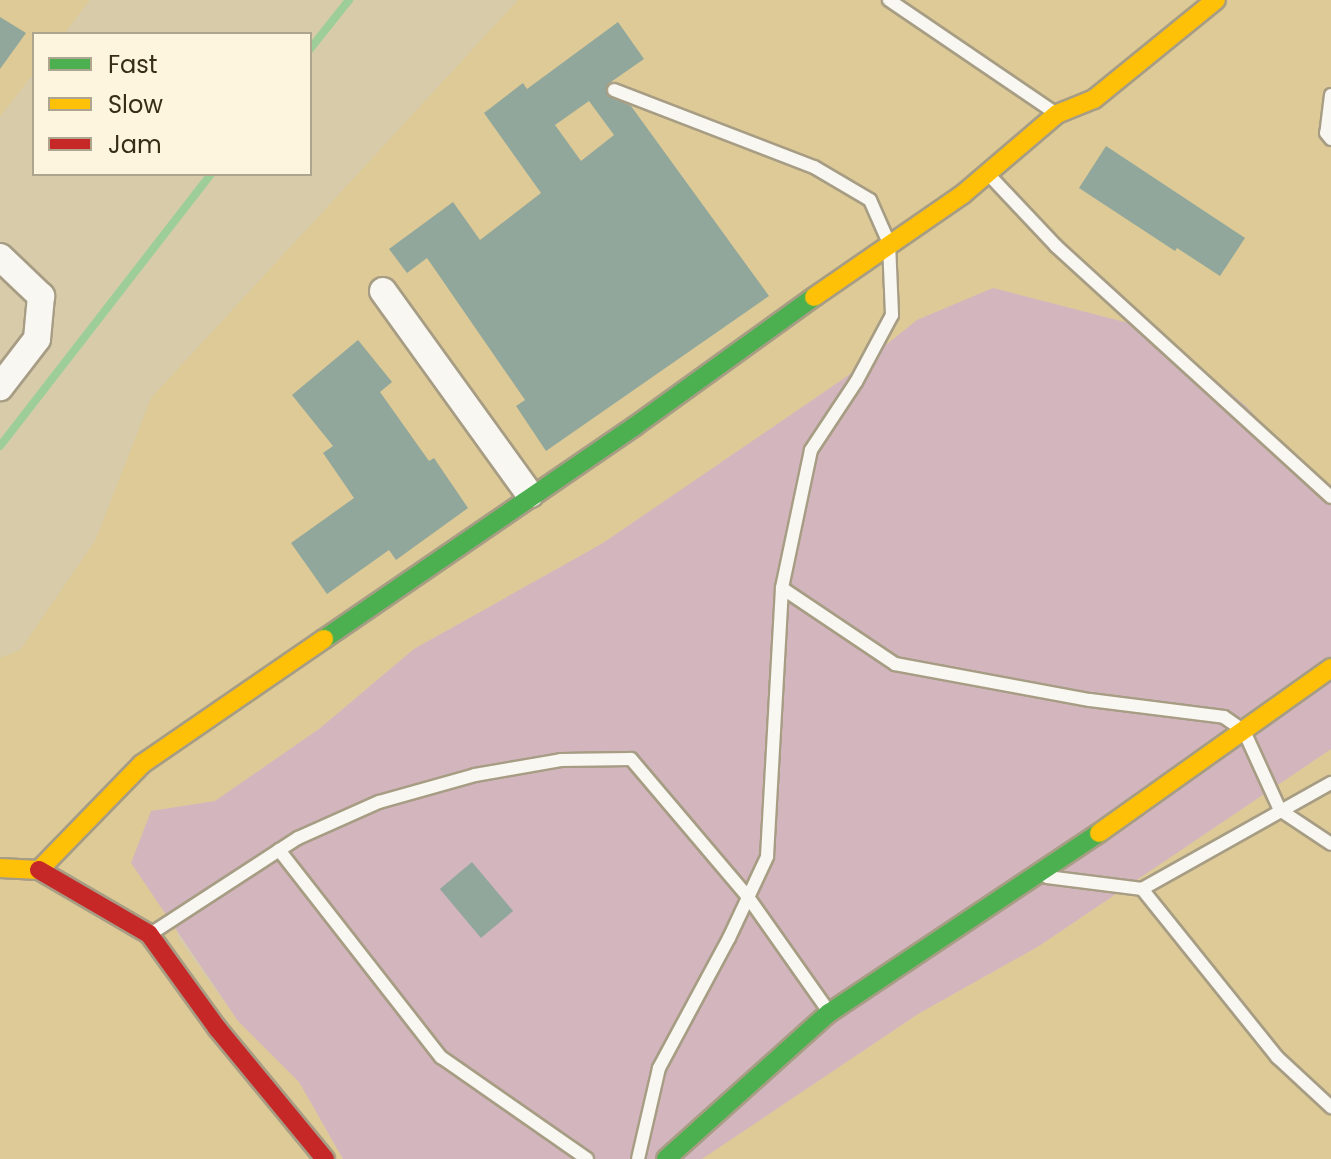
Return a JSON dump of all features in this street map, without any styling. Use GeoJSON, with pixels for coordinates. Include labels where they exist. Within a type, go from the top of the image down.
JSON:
{"type":"FeatureCollection","features":[{"type":"Feature","properties":{"kind":"street"},"geometry":{"type":"LineString","coordinates":[[39,870],[142,764],[530,495],[635,426],[988,174],[1057,114],[1094,99],[1216,0]]}},
{"type":"Feature","properties":{"kind":"street"},"geometry":{"type":"LineString","coordinates":[[0,257],[41,296],[37,339],[0,387]]}},
{"type":"Feature","properties":{"kind":"street"},"geometry":{"type":"LineString","coordinates":[[383,291],[530,495]]}},
{"type":"Feature","properties":{"kind":"street"},"geometry":{"type":"LineString","coordinates":[[666,1159],[829,1013],[1036,875],[1331,668]]}},
{"type":"Feature","properties":{"kind":"street"},"geometry":{"type":"LineString","coordinates":[[0,868],[39,870],[149,934],[217,1028],[325,1159]]}},
{"type":"Feature","properties":{"kind":"lane"},"geometry":{"type":"LineString","coordinates":[[889,0],[1057,114]]}},
{"type":"Feature","properties":{"kind":"lane"},"geometry":{"type":"LineString","coordinates":[[614,90],[814,167],[870,200],[889,243],[892,315],[856,382],[811,450],[782,588],[767,857],[659,1068],[638,1159]]}},
{"type":"Feature","properties":{"kind":"lane"},"geometry":{"type":"LineString","coordinates":[[1331,95],[1326,133],[1331,139]]}},
{"type":"Feature","properties":{"kind":"lane"},"geometry":{"type":"LineString","coordinates":[[988,174],[1056,246],[1331,497]]}},
{"type":"Feature","properties":{"kind":"lane"},"geometry":{"type":"LineString","coordinates":[[782,588],[895,664],[1090,700],[1224,717],[1244,731],[1280,810],[1331,844]]}},
{"type":"Feature","properties":{"kind":"lane"},"geometry":{"type":"LineString","coordinates":[[149,934],[279,850],[379,802],[475,775],[561,760],[631,759],[748,897],[829,1013]]}},
{"type":"Feature","properties":{"kind":"lane"},"geometry":{"type":"LineString","coordinates":[[1036,875],[1142,889],[1331,783]]}},
{"type":"Feature","properties":{"kind":"lane"},"geometry":{"type":"LineString","coordinates":[[279,850],[441,1057],[587,1159]]}},
{"type":"Feature","properties":{"kind":"lane"},"geometry":{"type":"LineString","coordinates":[[1142,889],[1277,1057],[1331,1107]]}},
{"type":"Feature","properties":{"kind":"shaded area"},"geometry":{"type":"Polygon","coordinates":[[[0,0],[90,0],[66,32],[32,32],[32,76],[0,117],[0,0]]]}},
{"type":"Feature","properties":{"kind":"shaded area"},"geometry":{"type":"Polygon","coordinates":[[[518,0],[1331,0],[1331,497],[1247,407],[1184,353],[1140,326],[993,288],[917,320],[846,377],[603,543],[414,649],[319,729],[215,801],[151,811],[178,938],[238,1021],[299,1082],[343,1159],[0,1159],[0,658],[20,650],[95,541],[151,398],[518,0]]]}},
{"type":"Feature","properties":{"kind":"shaded area"},"geometry":{"type":"Polygon","coordinates":[[[993,288],[1140,326],[1184,353],[1247,407],[1331,497],[1331,749],[1039,946],[918,1014],[702,1159],[343,1159],[299,1082],[238,1021],[131,863],[151,811],[215,801],[319,729],[414,649],[603,543],[846,377],[917,320],[993,288]]]}},
{"type":"Feature","properties":{"kind":"shaded area"},"geometry":{"type":"Polygon","coordinates":[[[1331,749],[1331,1159],[702,1159],[918,1014],[1039,946],[1331,749]]]}},
{"type":"Feature","properties":{"kind":"building"},"geometry":{"type":"Polygon","coordinates":[[[0,17],[26,33],[0,69],[0,17]]]}},
{"type":"Feature","properties":{"kind":"building"},"geometry":{"type":"Polygon","coordinates":[[[618,22],[644,59],[608,84],[607,95],[631,106],[769,296],[546,451],[516,406],[525,400],[427,258],[407,273],[389,249],[453,202],[480,240],[541,193],[484,113],[523,83],[527,89],[618,22]],[[589,101],[555,125],[581,161],[614,135],[589,101]]]}},
{"type":"Feature","properties":{"kind":"building"},"geometry":{"type":"Polygon","coordinates":[[[1106,146],[1245,238],[1220,276],[1177,248],[1175,251],[1079,188],[1106,146]]]}},
{"type":"Feature","properties":{"kind":"building"},"geometry":{"type":"Polygon","coordinates":[[[358,340],[392,382],[380,392],[429,461],[434,458],[468,508],[396,560],[389,550],[327,594],[291,543],[354,498],[323,453],[333,446],[292,395],[358,340]]]}},
{"type":"Feature","properties":{"kind":"building"},"geometry":{"type":"Polygon","coordinates":[[[472,862],[513,911],[481,938],[440,889],[472,862]]]}},
{"type":"Feature","properties":{"kind":"waterway"},"geometry":{"type":"LineString","coordinates":[[312,46],[349,0]]}},
{"type":"Feature","properties":{"kind":"waterway"},"geometry":{"type":"LineString","coordinates":[[0,446],[209,176]]}},
{"type":"Feature","properties":{"kind":"traffic: fast"},"geometry":{"type":"LineString","coordinates":[[324,639],[635,426],[814,297]]}},
{"type":"Feature","properties":{"kind":"traffic: fast"},"geometry":{"type":"LineString","coordinates":[[666,1159],[829,1013],[1099,833]]}},
{"type":"Feature","properties":{"kind":"traffic: slow"},"geometry":{"type":"LineString","coordinates":[[814,297],[962,195],[1057,114],[1094,99],[1216,0]]}},
{"type":"Feature","properties":{"kind":"traffic: slow"},"geometry":{"type":"LineString","coordinates":[[0,868],[39,870],[142,764],[324,639]]}},
{"type":"Feature","properties":{"kind":"traffic: slow"},"geometry":{"type":"LineString","coordinates":[[1099,833],[1331,668]]}},
{"type":"Feature","properties":{"kind":"traffic: jam"},"geometry":{"type":"LineString","coordinates":[[39,870],[149,934],[217,1028],[325,1159]]}}]}
